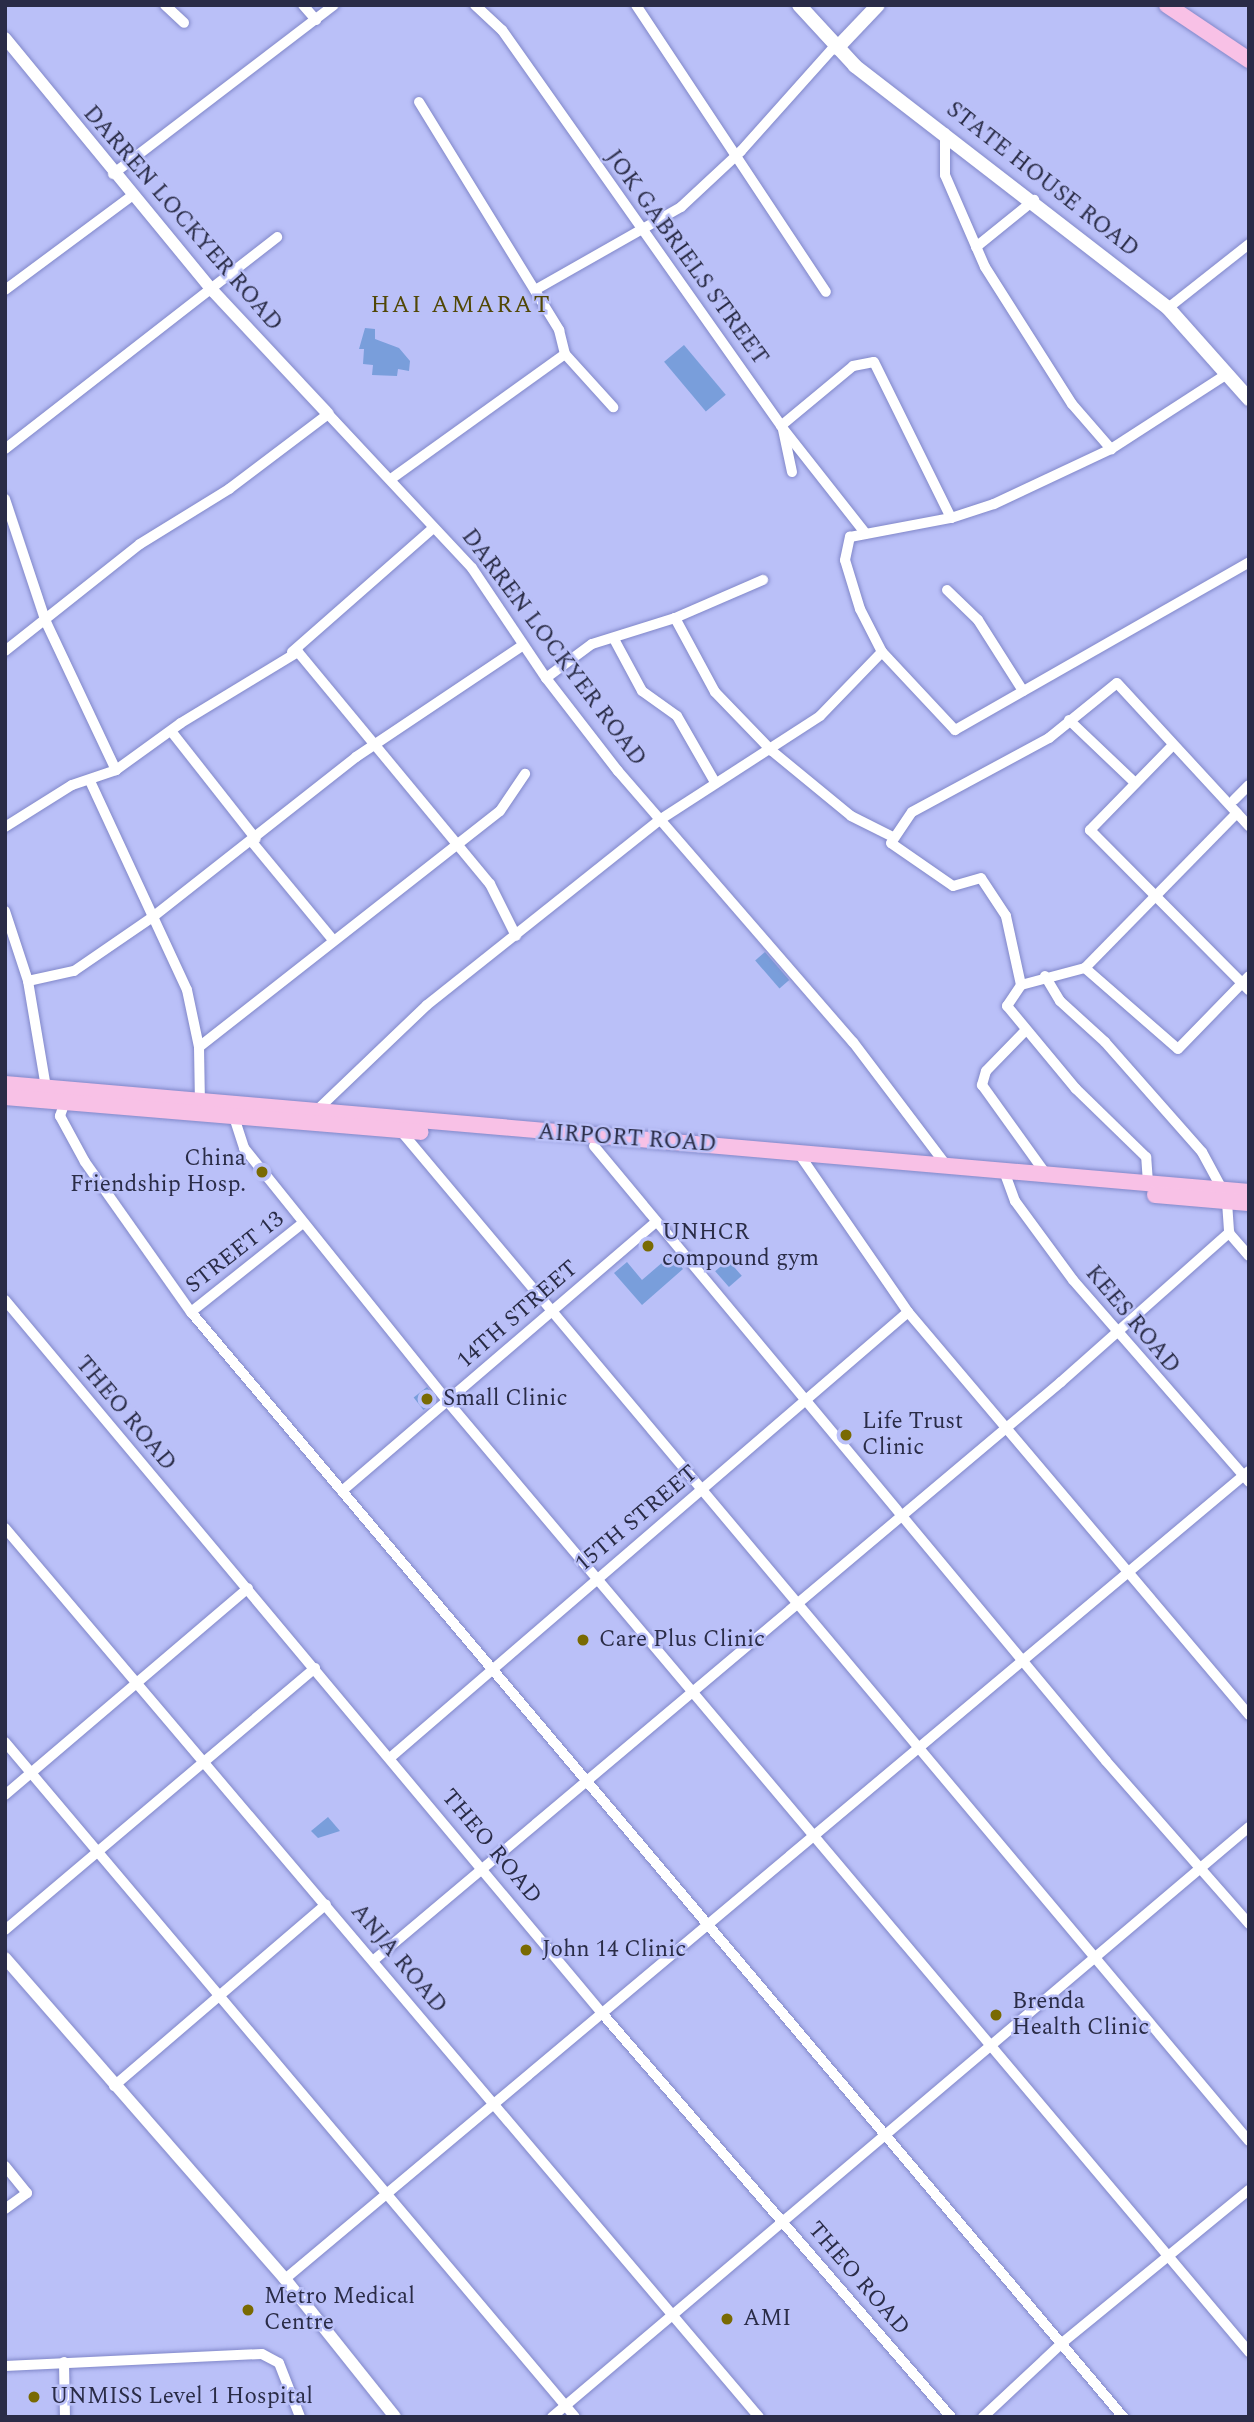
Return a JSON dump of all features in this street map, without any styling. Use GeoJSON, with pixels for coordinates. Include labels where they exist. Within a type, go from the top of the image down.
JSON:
{"type":"FeatureCollection","features":[{"type":"Feature","properties":{"kind":"main road","name":"STATE HOUSE ROAD"},"geometry":{"type":"LineString","coordinates":[[799,5],[836,47],[1168,308],[1224,376],[1249,399]]}},
{"type":"Feature","properties":{"kind":"main road"},"geometry":{"type":"LineString","coordinates":[[836,47],[878,5]]}},
{"type":"Feature","properties":{"kind":"main road"},"geometry":{"type":"LineString","coordinates":[[1167,5],[1249,60]]}},
{"type":"Feature","properties":{"kind":"main road","name":"AIRPORT ROAD"},"geometry":{"type":"LineString","coordinates":[[5,1084],[316,1111],[399,1125],[594,1146],[946,1165],[1006,1176],[1046,1175],[1149,1183],[1225,1196],[1249,1203]]}},
{"type":"Feature","properties":{"kind":"main road","name":"AIRPORT ROAD"},"geometry":{"type":"LineString","coordinates":[[5,1097],[234,1117],[399,1125],[799,1157],[1225,1196],[1249,1192]]}},
{"type":"Feature","properties":{"kind":"street"},"geometry":{"type":"LineString","coordinates":[[165,5],[184,23]]}},
{"type":"Feature","properties":{"kind":"street"},"geometry":{"type":"LineString","coordinates":[[303,5],[316,20]]}},
{"type":"Feature","properties":{"kind":"street"},"geometry":{"type":"LineString","coordinates":[[113,174],[334,5]]}},
{"type":"Feature","properties":{"kind":"street","name":"JOK GABRIELS STREET"},"geometry":{"type":"LineString","coordinates":[[475,5],[502,30],[781,426],[866,534]]}},
{"type":"Feature","properties":{"kind":"street"},"geometry":{"type":"LineString","coordinates":[[636,5],[734,158],[826,292]]}},
{"type":"Feature","properties":{"kind":"street","name":"DARREN LOCKYER ROAD"},"geometry":{"type":"LineString","coordinates":[[5,38],[113,174],[213,291],[472,568],[546,678],[661,819],[853,1042],[946,1165]]}},
{"type":"Feature","properties":{"kind":"street"},"geometry":{"type":"LineString","coordinates":[[536,290],[681,207],[734,158],[836,47]]}},
{"type":"Feature","properties":{"kind":"street"},"geometry":{"type":"LineString","coordinates":[[419,102],[536,290],[559,330],[565,354],[613,407]]}},
{"type":"Feature","properties":{"kind":"street"},"geometry":{"type":"LineString","coordinates":[[945,133],[945,175],[976,247],[1072,404],[1111,449]]}},
{"type":"Feature","properties":{"kind":"street"},"geometry":{"type":"LineString","coordinates":[[5,290],[133,195]]}},
{"type":"Feature","properties":{"kind":"street"},"geometry":{"type":"LineString","coordinates":[[976,247],[1034,200]]}},
{"type":"Feature","properties":{"kind":"street"},"geometry":{"type":"LineString","coordinates":[[5,449],[213,291],[277,237]]}},
{"type":"Feature","properties":{"kind":"street"},"geometry":{"type":"LineString","coordinates":[[1168,308],[1249,244]]}},
{"type":"Feature","properties":{"kind":"street"},"geometry":{"type":"LineString","coordinates":[[391,479],[565,354]]}},
{"type":"Feature","properties":{"kind":"street"},"geometry":{"type":"LineString","coordinates":[[792,472],[782,425],[853,366],[874,362],[951,519]]}},
{"type":"Feature","properties":{"kind":"street"},"geometry":{"type":"LineString","coordinates":[[1224,376],[1111,449],[951,519],[850,537],[845,560],[860,610],[882,652],[955,730],[1249,562]]}},
{"type":"Feature","properties":{"kind":"street"},"geometry":{"type":"LineString","coordinates":[[5,651],[46,622],[140,544],[229,488],[328,414]]}},
{"type":"Feature","properties":{"kind":"street"},"geometry":{"type":"LineString","coordinates":[[5,499],[46,622],[116,770]]}},
{"type":"Feature","properties":{"kind":"street"},"geometry":{"type":"LineString","coordinates":[[5,827],[72,785],[116,770],[292,653],[433,528]]}},
{"type":"Feature","properties":{"kind":"street"},"geometry":{"type":"LineString","coordinates":[[546,678],[592,644],[675,618],[763,580]]}},
{"type":"Feature","properties":{"kind":"street"},"geometry":{"type":"LineString","coordinates":[[947,590],[978,620],[1023,691]]}},
{"type":"Feature","properties":{"kind":"street"},"geometry":{"type":"LineString","coordinates":[[675,618],[715,692],[772,751],[850,816],[891,836],[903,855],[953,886],[981,878],[1006,916],[1021,985]]}},
{"type":"Feature","properties":{"kind":"street"},"geometry":{"type":"LineString","coordinates":[[614,639],[642,691],[677,716],[715,782]]}},
{"type":"Feature","properties":{"kind":"street"},"geometry":{"type":"LineString","coordinates":[[28,981],[74,971],[154,916],[254,841],[373,746],[522,646]]}},
{"type":"Feature","properties":{"kind":"street"},"geometry":{"type":"LineString","coordinates":[[316,1111],[383,1042],[661,819],[715,782],[772,751],[820,716],[882,652]]}},
{"type":"Feature","properties":{"kind":"street"},"geometry":{"type":"LineString","coordinates":[[292,653],[304,653],[373,746],[490,884],[516,936]]}},
{"type":"Feature","properties":{"kind":"street"},"geometry":{"type":"LineString","coordinates":[[891,836],[918,808],[1049,738],[1117,683],[1249,826]]}},
{"type":"Feature","properties":{"kind":"street"},"geometry":{"type":"LineString","coordinates":[[1069,720],[1133,781]]}},
{"type":"Feature","properties":{"kind":"street"},"geometry":{"type":"LineString","coordinates":[[171,731],[333,940]]}},
{"type":"Feature","properties":{"kind":"street"},"geometry":{"type":"LineString","coordinates":[[1085,968],[1178,1049],[1246,983],[1152,898],[1090,830],[1133,781],[1173,745]]}},
{"type":"Feature","properties":{"kind":"street"},"geometry":{"type":"LineString","coordinates":[[199,1047],[504,806],[525,774]]}},
{"type":"Feature","properties":{"kind":"street"},"geometry":{"type":"LineString","coordinates":[[90,781],[187,990],[199,1047],[200,1103]]}},
{"type":"Feature","properties":{"kind":"street"},"geometry":{"type":"LineString","coordinates":[[1234,800],[1249,785]]}},
{"type":"Feature","properties":{"kind":"street"},"geometry":{"type":"LineString","coordinates":[[1149,1183],[1146,1157],[1024,1032],[1007,1006],[1021,985],[1045,976],[1085,968],[1237,813]]}},
{"type":"Feature","properties":{"kind":"street"},"geometry":{"type":"LineString","coordinates":[[5,911],[28,981],[46,1087]]}},
{"type":"Feature","properties":{"kind":"street"},"geometry":{"type":"LineString","coordinates":[[1045,976],[1060,1001],[1105,1042],[1202,1152],[1225,1196],[1229,1233],[1249,1256]]}},
{"type":"Feature","properties":{"kind":"street"},"geometry":{"type":"LineString","coordinates":[[1024,1032],[986,1071],[982,1085],[1046,1175]]}},
{"type":"Feature","properties":{"kind":"street"},"geometry":{"type":"LineString","coordinates":[[65,1102],[60,1116],[85,1162],[191,1312],[587,1778],[1123,2417]]}},
{"type":"Feature","properties":{"kind":"street"},"geometry":{"type":"LineString","coordinates":[[234,1117],[244,1148],[448,1402],[693,1690],[990,2047],[1172,2256],[1249,2352]]}},
{"type":"Feature","properties":{"kind":"street"},"geometry":{"type":"LineString","coordinates":[[399,1125],[552,1308],[699,1492],[797,1604],[915,1748],[1096,1954],[1249,2141]]}},
{"type":"Feature","properties":{"kind":"street"},"geometry":{"type":"LineString","coordinates":[[594,1146],[1249,1924]]}},
{"type":"Feature","properties":{"kind":"street"},"geometry":{"type":"LineString","coordinates":[[799,1157],[908,1312],[1126,1576],[1249,1715]]}},
{"type":"Feature","properties":{"kind":"street","name":"KEES ROAD"},"geometry":{"type":"LineString","coordinates":[[1006,1176],[1021,1210],[1117,1334],[1247,1477]]}},
{"type":"Feature","properties":{"kind":"street","name":"14TH STREET"},"geometry":{"type":"LineString","coordinates":[[342,1491],[448,1402],[552,1308],[656,1222]]}},
{"type":"Feature","properties":{"kind":"street","name":"STREET 13"},"geometry":{"type":"LineString","coordinates":[[191,1312],[303,1223]]}},
{"type":"Feature","properties":{"kind":"street"},"geometry":{"type":"LineString","coordinates":[[374,1961],[587,1778],[1117,1334],[1229,1233]]}},
{"type":"Feature","properties":{"kind":"street","name":"THEO ROAD"},"geometry":{"type":"LineString","coordinates":[[5,1300],[484,1868],[601,2012],[951,2417]]}},
{"type":"Feature","properties":{"kind":"street","name":"15TH STREET"},"geometry":{"type":"LineString","coordinates":[[391,1757],[908,1312]]}},
{"type":"Feature","properties":{"kind":"street"},"geometry":{"type":"LineString","coordinates":[[285,2279],[915,1748],[1026,1661],[1247,1477]]}},
{"type":"Feature","properties":{"kind":"street","name":"ANJA ROAD"},"geometry":{"type":"LineString","coordinates":[[5,1528],[675,2313],[759,2417]]}},
{"type":"Feature","properties":{"kind":"street"},"geometry":{"type":"LineString","coordinates":[[5,1795],[139,1684],[248,1588]]}},
{"type":"Feature","properties":{"kind":"street"},"geometry":{"type":"LineString","coordinates":[[5,1930],[315,1668]]}},
{"type":"Feature","properties":{"kind":"street"},"geometry":{"type":"LineString","coordinates":[[5,1742],[389,2191],[575,2417]]}},
{"type":"Feature","properties":{"kind":"street"},"geometry":{"type":"LineString","coordinates":[[552,2417],[990,2047],[1096,1954],[1249,1828]]}},
{"type":"Feature","properties":{"kind":"street"},"geometry":{"type":"LineString","coordinates":[[114,2086],[326,1904]]}},
{"type":"Feature","properties":{"kind":"street"},"geometry":{"type":"LineString","coordinates":[[5,1958],[285,2279],[395,2417]]}},
{"type":"Feature","properties":{"kind":"street"},"geometry":{"type":"LineString","coordinates":[[5,2166],[27,2193],[5,2209]]}},
{"type":"Feature","properties":{"kind":"street"},"geometry":{"type":"LineString","coordinates":[[983,2417],[1062,2343],[1172,2256],[1249,2190]]}},
{"type":"Feature","properties":{"kind":"street"},"geometry":{"type":"LineString","coordinates":[[5,2365],[262,2354],[279,2363],[299,2417]]}},
{"type":"Feature","properties":{"kind":"street"},"geometry":{"type":"LineString","coordinates":[[65,2362],[65,2417]]}},
{"type":"Feature","properties":{"kind":"building"},"geometry":{"type":"Polygon","coordinates":[[[365,328],[375,329],[375,339],[399,348],[410,361],[409,371],[398,369],[397,376],[372,375],[373,365],[363,364],[364,349],[359,349],[365,328]]]}},
{"type":"Feature","properties":{"kind":"building"},"geometry":{"type":"Polygon","coordinates":[[[684,345],[726,395],[706,412],[664,362],[684,345]]]}},
{"type":"Feature","properties":{"kind":"building"},"geometry":{"type":"Polygon","coordinates":[[[765,952],[789,980],[779,988],[755,961],[765,952]]]}},
{"type":"Feature","properties":{"kind":"building"},"geometry":{"type":"Polygon","coordinates":[[[671,1255],[683,1269],[642,1305],[614,1273],[627,1262],[642,1280],[671,1255]]]}},
{"type":"Feature","properties":{"kind":"building"},"geometry":{"type":"Polygon","coordinates":[[[728,1260],[742,1276],[729,1287],[715,1271],[728,1260]]]}},
{"type":"Feature","properties":{"kind":"building","name":"Small Clinic"},"geometry":{"type":"Polygon","coordinates":[[[427,1387],[437,1400],[423,1410],[414,1397],[427,1387]]]}},
{"type":"Feature","properties":{"kind":"building"},"geometry":{"type":"Polygon","coordinates":[[[328,1817],[340,1831],[318,1838],[311,1831],[328,1817]]]}},
{"type":"Feature","properties":{"kind":"place","name":"China Friendship Hosp."},"geometry":{"type":"Point","coordinates":[262,1172]}},
{"type":"Feature","properties":{"kind":"place","name":"UNHCR compound gym"},"geometry":{"type":"Point","coordinates":[648,1246]}},
{"type":"Feature","properties":{"kind":"place","name":"Small Clinic"},"geometry":{"type":"Point","coordinates":[427,1399]}},
{"type":"Feature","properties":{"kind":"place","name":"Life Trust Clinic"},"geometry":{"type":"Point","coordinates":[846,1435]}},
{"type":"Feature","properties":{"kind":"place","name":"Care Plus Clinic"},"geometry":{"type":"Point","coordinates":[583,1640]}},
{"type":"Feature","properties":{"kind":"place","name":"John 14 Clinic"},"geometry":{"type":"Point","coordinates":[526,1950]}},
{"type":"Feature","properties":{"kind":"place","name":"Brenda Health Clinic"},"geometry":{"type":"Point","coordinates":[996,2015]}},
{"type":"Feature","properties":{"kind":"place","name":"Metro Medical Centre"},"geometry":{"type":"Point","coordinates":[248,2310]}},
{"type":"Feature","properties":{"kind":"place","name":"AMI"},"geometry":{"type":"Point","coordinates":[727,2319]}},
{"type":"Feature","properties":{"kind":"place","name":"UNMISS Level 1 Hospital"},"geometry":{"type":"Point","coordinates":[34,2397]}},
{"type":"Feature","properties":{"kind":"district","name":"HAI AMARAT"},"geometry":{"type":"Point","coordinates":[461,306]}}]}
